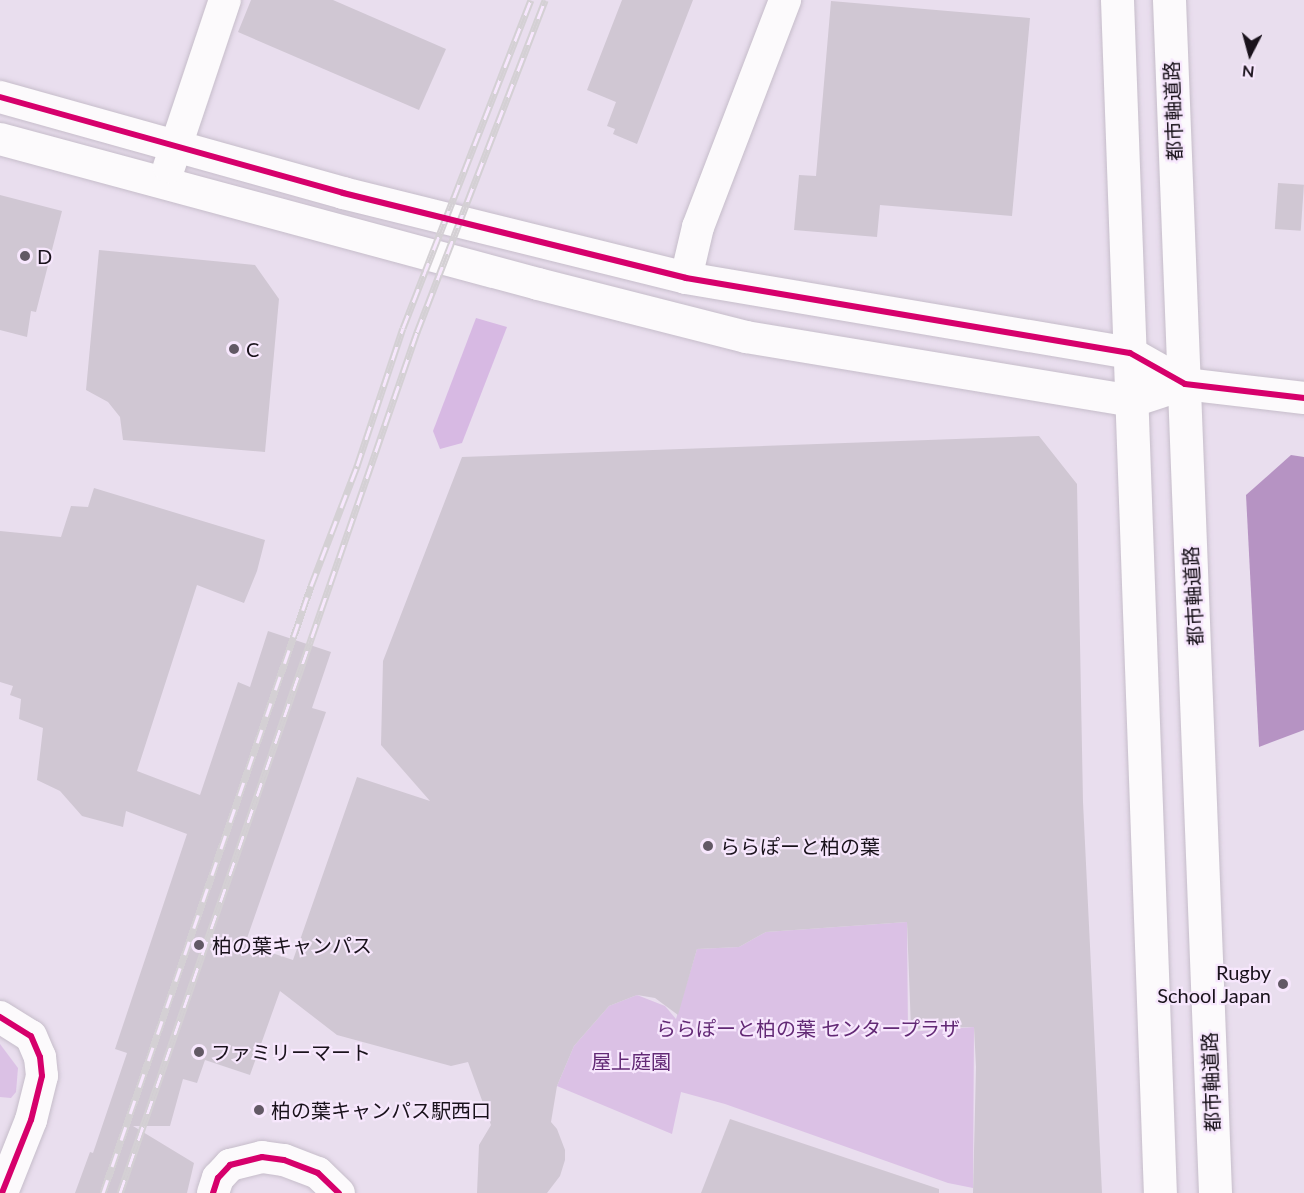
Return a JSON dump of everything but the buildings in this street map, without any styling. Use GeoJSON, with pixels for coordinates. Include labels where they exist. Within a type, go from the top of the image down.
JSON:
{"type":"FeatureCollection","features":[{"type":"Feature","properties":{"kind":"main road"},"geometry":{"type":"LineString","coordinates":[[1117,0],[1133,401],[1145,815],[1161,1193]]}},
{"type":"Feature","properties":{"kind":"main road","name":"都市軸道路"},"geometry":{"type":"LineString","coordinates":[[1169,0],[1215,1193]]}},
{"type":"Feature","properties":{"kind":"street"},"geometry":{"type":"LineString","coordinates":[[165,184],[175,146],[225,0]]}},
{"type":"Feature","properties":{"kind":"street"},"geometry":{"type":"LineString","coordinates":[[686,278],[698,227],[784,0]]}},
{"type":"Feature","properties":{"kind":"street"},"geometry":{"type":"LineString","coordinates":[[0,97],[343,193],[686,278],[1130,353],[1185,384],[1304,398]]}},
{"type":"Feature","properties":{"kind":"street"},"geometry":{"type":"LineString","coordinates":[[0,139],[746,337],[1133,401],[1185,384]]}},
{"type":"Feature","properties":{"kind":"street"},"geometry":{"type":"LineString","coordinates":[[0,1017],[32,1036],[40,1057],[42,1076],[31,1120],[2,1193]]}},
{"type":"Feature","properties":{"kind":"street"},"geometry":{"type":"LineString","coordinates":[[213,1193],[218,1178],[230,1166],[262,1157],[284,1160],[318,1173],[339,1193]]}},
{"type":"Feature","properties":{"kind":"green space","name":"ららぽーと柏の葉 センタープラザ"},"geometry":{"type":"Polygon","coordinates":[[[907,922],[908,1032],[974,1027],[973,1188],[948,1183],[725,1104],[681,1092],[672,1134],[557,1086],[574,1046],[609,1006],[637,995],[665,1006],[676,1019],[697,949],[739,947],[766,932],[907,922]]]}},
{"type":"Feature","properties":{"kind":"green space"},"geometry":{"type":"Polygon","coordinates":[[[0,1044],[18,1068],[16,1092],[11,1098],[0,1097],[0,1044]]]}},
{"type":"Feature","properties":{"kind":"shaded area"},"geometry":{"type":"Polygon","coordinates":[[[476,318],[507,327],[462,443],[440,449],[433,431],[476,318]]]}},
{"type":"Feature","properties":{"kind":"shaded area"},"geometry":{"type":"Polygon","coordinates":[[[1291,455],[1304,457],[1304,730],[1259,747],[1246,495],[1291,455]]]}},
{"type":"Feature","properties":{"kind":"railway"},"geometry":{"type":"LineString","coordinates":[[103,1193],[311,586],[357,466],[403,328],[531,0]]}},
{"type":"Feature","properties":{"kind":"railway"},"geometry":{"type":"LineString","coordinates":[[120,1193],[417,332],[545,0]]}},
{"type":"Feature","properties":{"kind":"cycle path"},"geometry":{"type":"LineString","coordinates":[[0,97],[343,193],[686,278],[1130,353],[1185,384],[1304,398]]}},
{"type":"Feature","properties":{"kind":"cycle path"},"geometry":{"type":"LineString","coordinates":[[0,1017],[31,1036],[40,1057],[42,1076],[31,1120],[2,1193]]}},
{"type":"Feature","properties":{"kind":"cycle path"},"geometry":{"type":"LineString","coordinates":[[213,1193],[218,1178],[230,1165],[262,1157],[284,1160],[318,1173],[339,1193]]}},
{"type":"Feature","properties":{"kind":"place","name":"D"},"geometry":{"type":"Point","coordinates":[25,256]}},
{"type":"Feature","properties":{"kind":"place","name":"C"},"geometry":{"type":"Point","coordinates":[234,349]}},
{"type":"Feature","properties":{"kind":"place","name":"ららぽーと柏の葉"},"geometry":{"type":"Point","coordinates":[708,846]}},
{"type":"Feature","properties":{"kind":"place","name":"柏の葉キャンパス"},"geometry":{"type":"Point","coordinates":[199,945]}},
{"type":"Feature","properties":{"kind":"place","name":"Rugby School Japan"},"geometry":{"type":"Point","coordinates":[1283,984]}},
{"type":"Feature","properties":{"kind":"place","name":"ファミリーマート"},"geometry":{"type":"Point","coordinates":[199,1052]}},
{"type":"Feature","properties":{"kind":"place","name":"柏の葉キャンパス駅西口"},"geometry":{"type":"Point","coordinates":[259,1110]}},
{"type":"Feature","properties":{"kind":"park label","name":"屋上庭園"},"geometry":{"type":"Point","coordinates":[631,1061]}}]}
